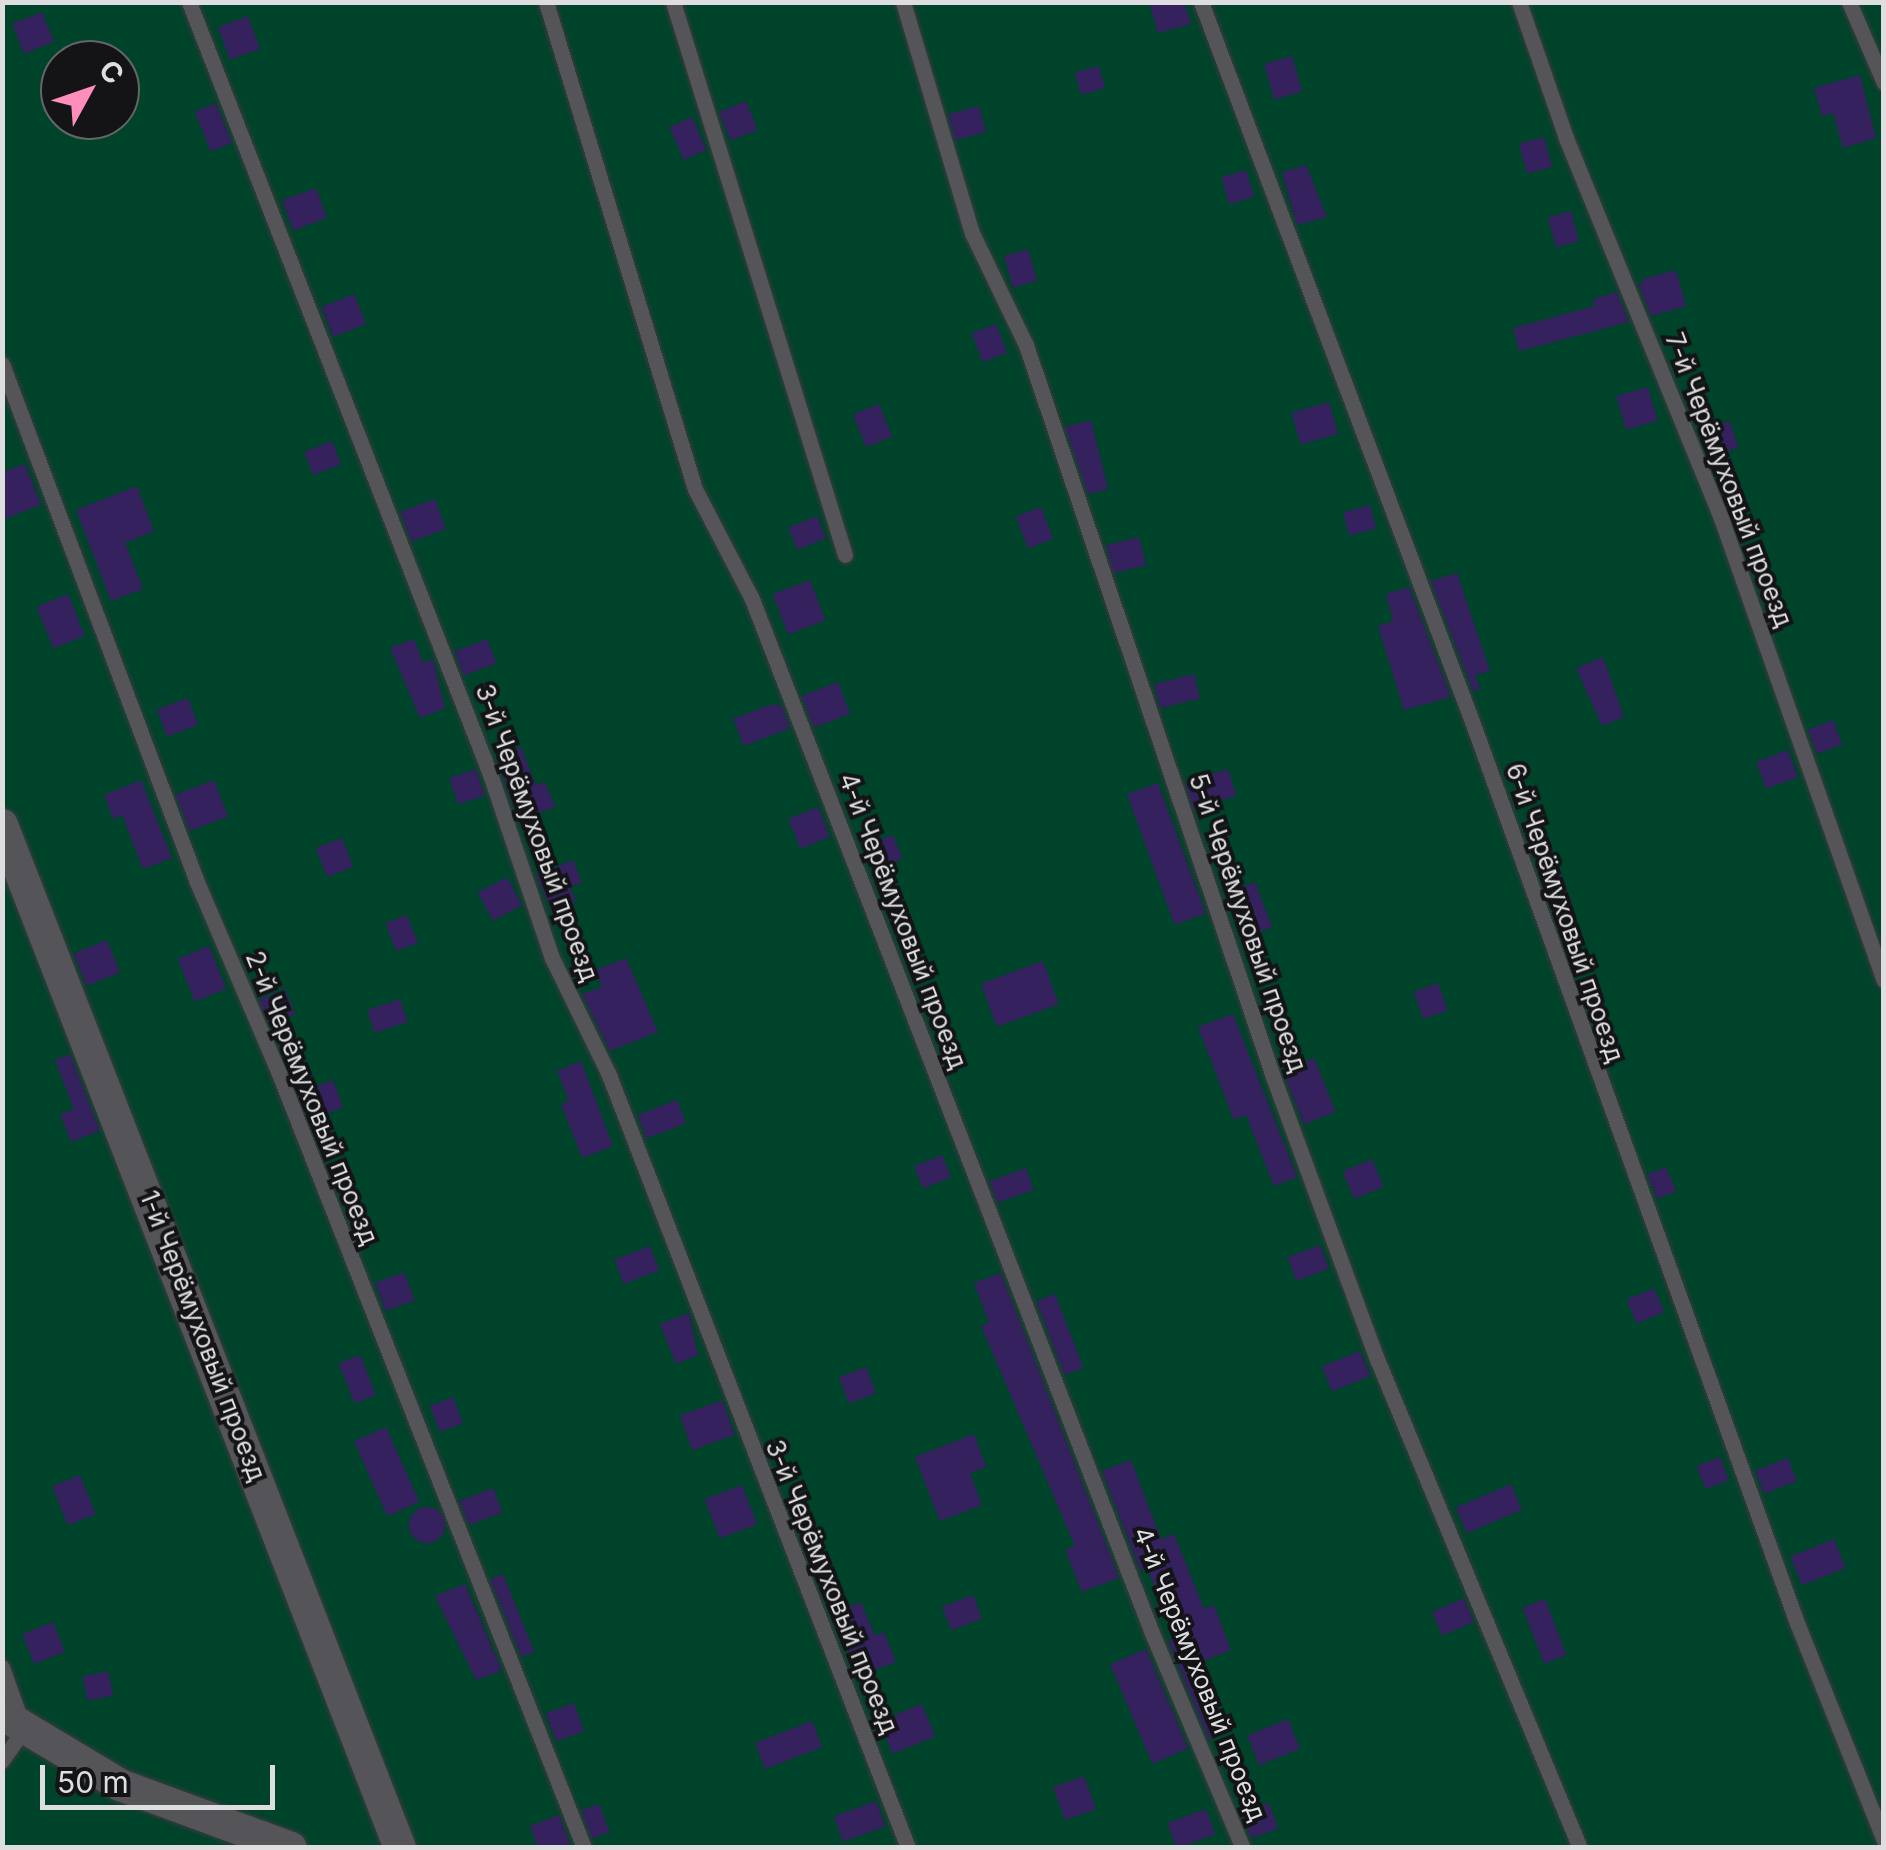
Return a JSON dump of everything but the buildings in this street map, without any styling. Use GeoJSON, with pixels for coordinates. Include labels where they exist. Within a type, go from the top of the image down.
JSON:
{"type":"FeatureCollection","features":[{"type":"Feature","properties":{"kind":"street","name":"1-й Черёмуховый проезд"},"geometry":{"type":"LineString","coordinates":[[2,826],[400,1848]]}},
{"type":"Feature","properties":{"kind":"street"},"geometry":{"type":"LineString","coordinates":[[13,1721],[120,1785],[291,1848]]}},
{"type":"Feature","properties":{"kind":"lane","name":"3-й Черёмуховый проезд"},"geometry":{"type":"LineString","coordinates":[[189,2],[490,774],[552,958],[609,1075],[908,1848]]}},
{"type":"Feature","properties":{"kind":"lane","name":"4-й Черёмуховый проезд"},"geometry":{"type":"LineString","coordinates":[[546,2],[695,488],[760,617],[1152,1632],[1243,1848]]}},
{"type":"Feature","properties":{"kind":"lane"},"geometry":{"type":"LineString","coordinates":[[673,2],[845,555]]}},
{"type":"Feature","properties":{"kind":"lane","name":"5-й Черёмуховый проезд"},"geometry":{"type":"LineString","coordinates":[[902,2],[972,233],[1026,346],[1285,1110],[1377,1359],[1580,1848]]}},
{"type":"Feature","properties":{"kind":"lane","name":"6-й Черёмуховый проезд"},"geometry":{"type":"LineString","coordinates":[[1201,2],[1473,724],[1797,1623],[1884,1840]]}},
{"type":"Feature","properties":{"kind":"lane","name":"7-й Черёмуховый проезд"},"geometry":{"type":"LineString","coordinates":[[1519,2],[1566,138],[1721,518],[1884,980]]}},
{"type":"Feature","properties":{"kind":"lane"},"geometry":{"type":"LineString","coordinates":[[1849,2],[1884,83]]}},
{"type":"Feature","properties":{"kind":"lane","name":"2-й Черёмуховый проезд"},"geometry":{"type":"LineString","coordinates":[[2,364],[196,882],[278,1072],[584,1848]]}},
{"type":"Feature","properties":{"kind":"lane"},"geometry":{"type":"LineString","coordinates":[[2,1667],[13,1721],[2,1761]]}},
{"type":"Feature","properties":{"kind":"green space"},"geometry":{"type":"Polygon","coordinates":[[[3,3],[1883,3],[1883,1847],[3,1847],[3,3]]]}}]}
